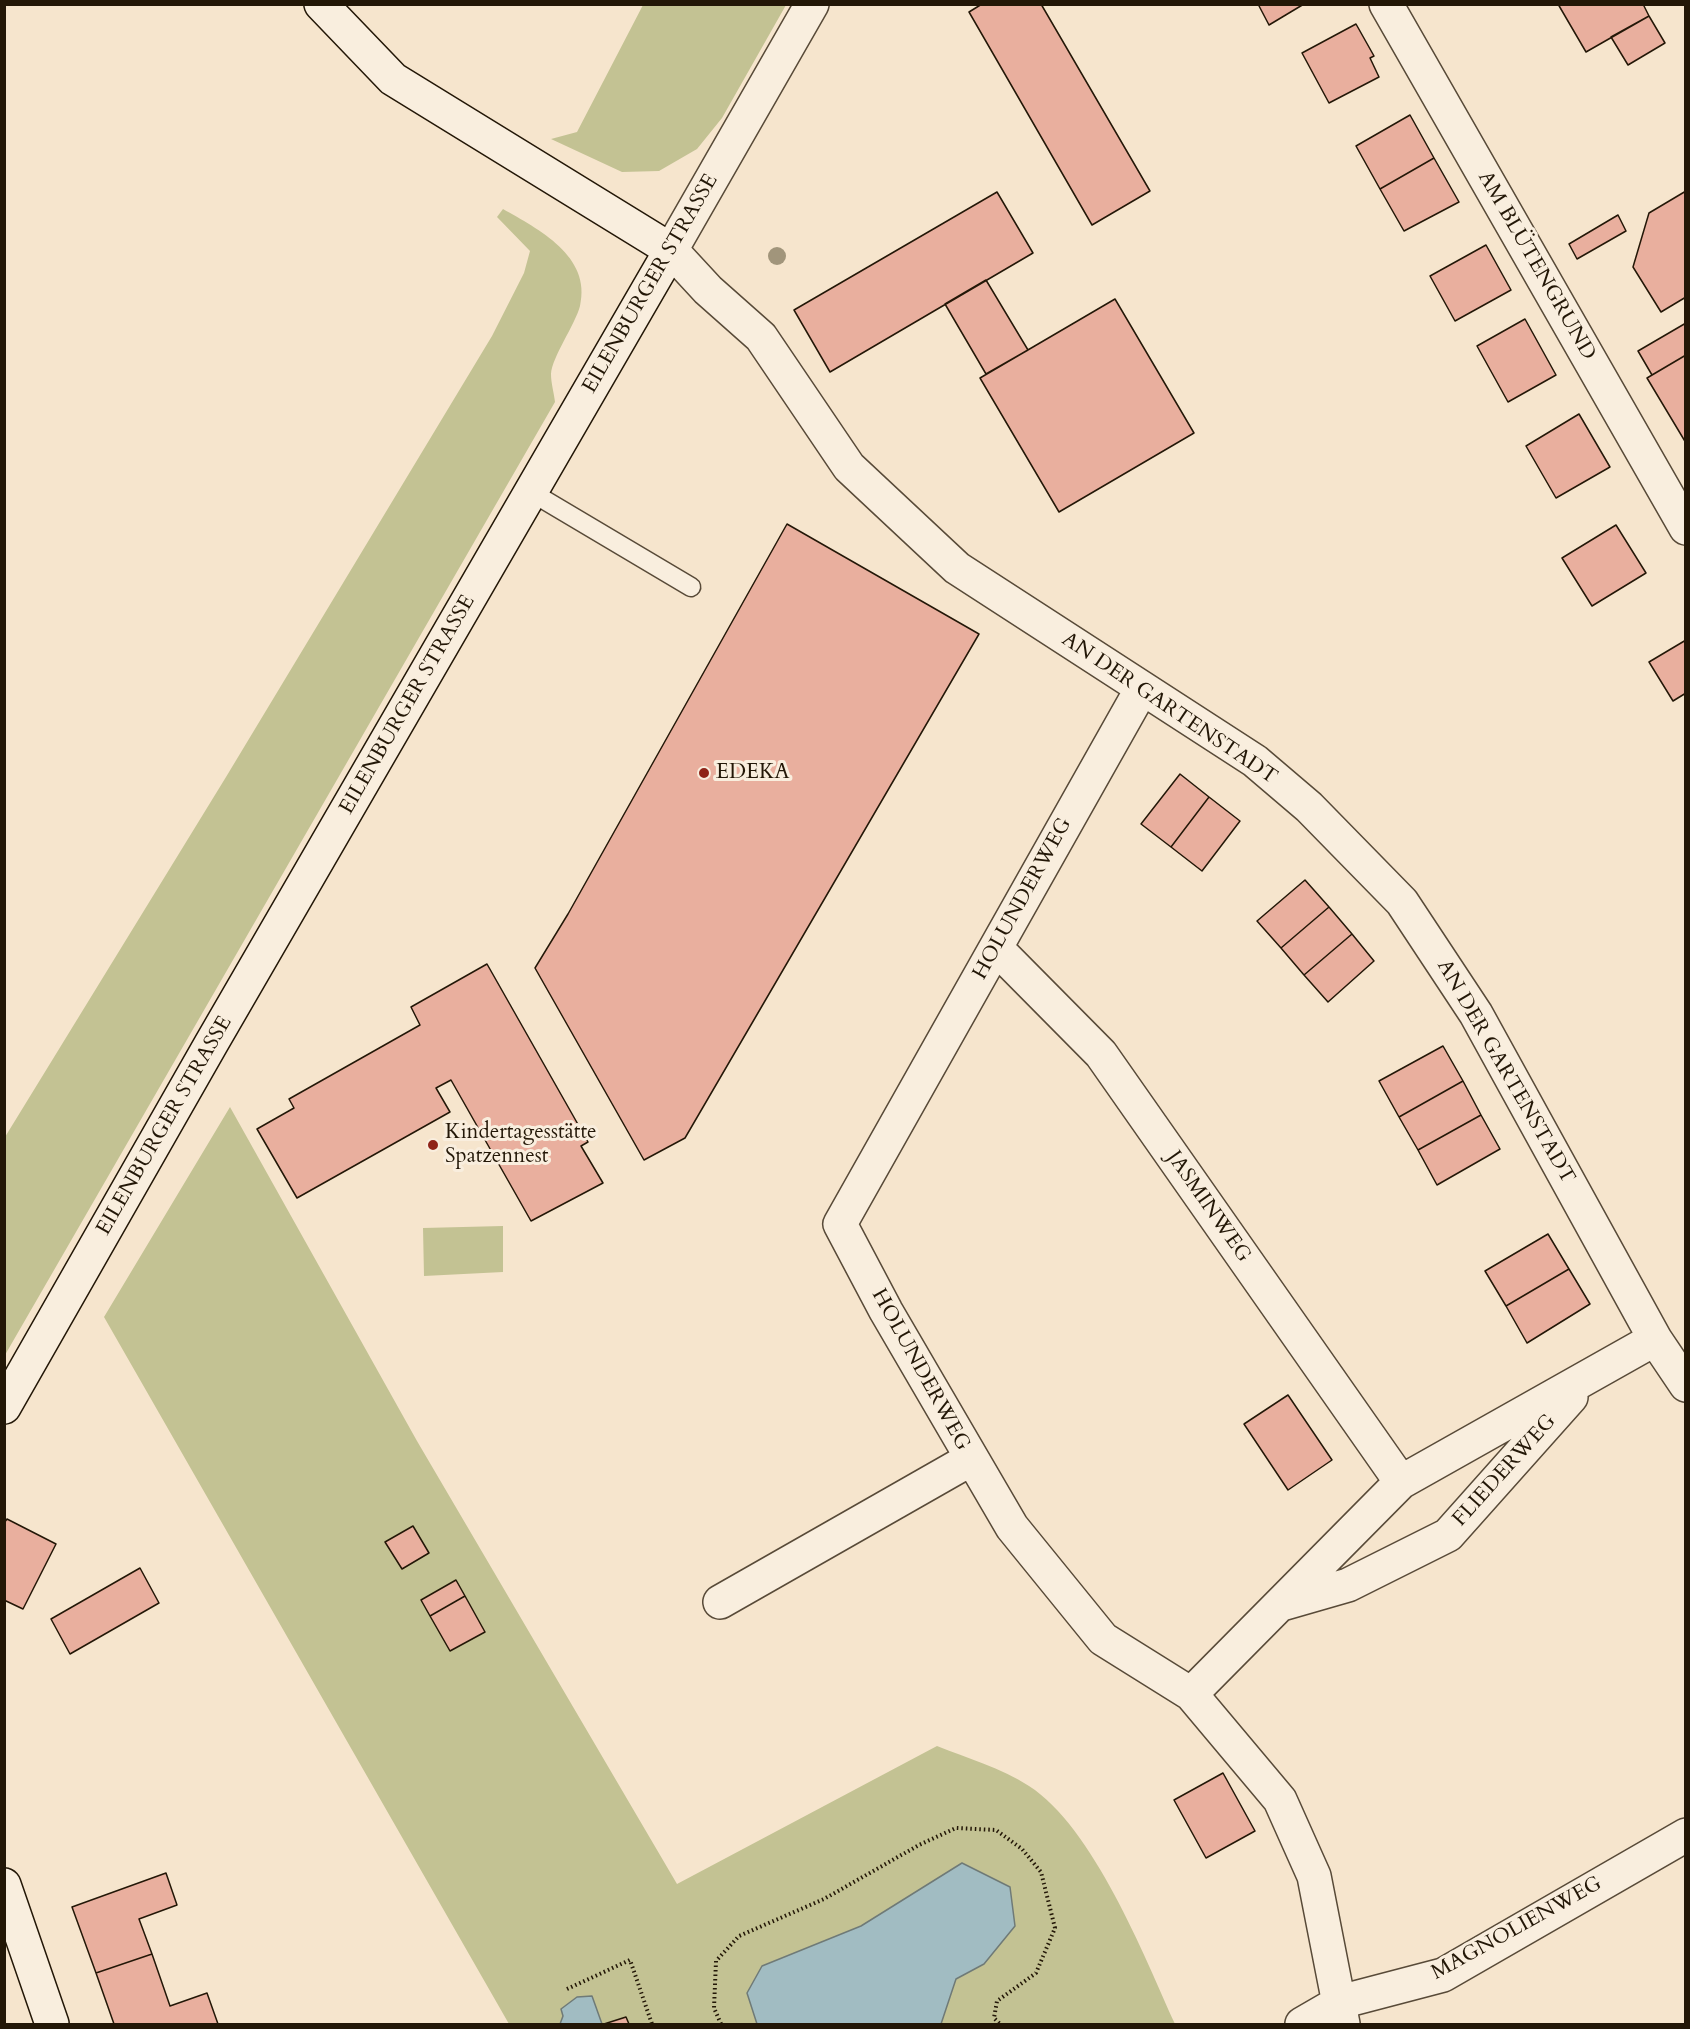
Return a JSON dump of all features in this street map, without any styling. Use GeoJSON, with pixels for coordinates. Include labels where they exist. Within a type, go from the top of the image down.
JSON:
{"type":"FeatureCollection","features":[{"type":"Feature","properties":{"kind":"street","name":"AN DER GARTENSTADT"},"geometry":{"type":"LineString","coordinates":[[321,4],[393,79],[671,250],[708,290],[761,337],[849,467],[957,568],[1141,690],[1255,761],[1309,807],[1402,902],[1476,1014],[1655,1339],[1686,1385]]}},
{"type":"Feature","properties":{"kind":"street","name":"EILENBURGER STRASSE"},"geometry":{"type":"LineString","coordinates":[[4,1407],[205,1054],[812,4]]}},
{"type":"Feature","properties":{"kind":"street","name":"AM BLÜTENGRUND"},"geometry":{"type":"LineString","coordinates":[[1386,4],[1686,528]]}},
{"type":"Feature","properties":{"kind":"street","name":"HOLUNDERWEG"},"geometry":{"type":"LineString","coordinates":[[1141,690],[840,1224],[886,1311],[1012,1527],[1103,1640],[1191,1694],[1280,1800],[1314,1876],[1342,2013]]}},
{"type":"Feature","properties":{"kind":"street","name":"JASMINWEG"},"geometry":{"type":"LineString","coordinates":[[996,948],[1101,1054],[1401,1482]]}},
{"type":"Feature","properties":{"kind":"street","name":"FLIEDERWEG"},"geometry":{"type":"LineString","coordinates":[[1191,1694],[1401,1482],[1655,1339]]}},
{"type":"Feature","properties":{"kind":"street","name":"FLIEDERWEG"},"geometry":{"type":"LineString","coordinates":[[1279,1605],[1348,1585],[1448,1534],[1588,1378]]}},
{"type":"Feature","properties":{"kind":"street"},"geometry":{"type":"LineString","coordinates":[[720,1602],[971,1459]]}},
{"type":"Feature","properties":{"kind":"street","name":"MAGNOLIENWEG"},"geometry":{"type":"LineString","coordinates":[[1302,2025],[1342,2013],[1443,1975],[1686,1835]]}},
{"type":"Feature","properties":{"kind":"street"},"geometry":{"type":"LineString","coordinates":[[4,1885],[52,2025]]}},
{"type":"Feature","properties":{"kind":"lane"},"geometry":{"type":"LineString","coordinates":[[531,492],[691,587]]}},
{"type":"Feature","properties":{"kind":"path"},"geometry":{"type":"LineString","coordinates":[[721,2025],[714,2008],[716,1961],[739,1936],[824,1899],[919,1845],[956,1828],[996,1830],[1022,1849],[1041,1872],[1055,1928],[1036,1973],[997,2001],[994,2018],[1000,2025]]}},
{"type":"Feature","properties":{"kind":"path"},"geometry":{"type":"LineString","coordinates":[[567,1989],[630,1960],[652,2025]]}},
{"type":"Feature","properties":{"kind":"shaded area"},"geometry":{"type":"Polygon","coordinates":[[[643,5],[786,5],[722,118],[697,149],[659,171],[622,172],[551,139],[577,132],[643,5]]]}},
{"type":"Feature","properties":{"kind":"shaded area"},"geometry":{"type":"Polygon","coordinates":[[[503,209],[546,235],[559,246],[578,273],[582,288],[580,306],[552,367],[551,381],[555,402],[5,1355],[5,1137],[226,777],[492,336],[524,273],[530,251],[497,217],[503,209]]]}},
{"type":"Feature","properties":{"kind":"shaded area"},"geometry":{"type":"Polygon","coordinates":[[[230,1107],[417,1441],[677,1884],[937,1746],[1018,1780],[1052,1805],[1095,1861],[1132,1929],[1175,2024],[509,2024],[104,1317],[230,1107]]]}},
{"type":"Feature","properties":{"kind":"shaded area"},"geometry":{"type":"Polygon","coordinates":[[[503,1226],[503,1272],[424,1276],[423,1228],[503,1226]]]}},
{"type":"Feature","properties":{"kind":"water"},"geometry":{"type":"Polygon","coordinates":[[[962,1863],[1010,1887],[1015,1926],[984,1964],[956,1979],[941,2024],[757,2024],[747,1993],[762,1966],[861,1926],[962,1863]]]}},
{"type":"Feature","properties":{"kind":"water"},"geometry":{"type":"Polygon","coordinates":[[[592,1996],[602,2024],[560,2024],[563,2016],[561,2009],[577,1997],[592,1996]]]}},
{"type":"Feature","properties":{"kind":"building"},"geometry":{"type":"Polygon","coordinates":[[[982,4],[1041,4],[1150,191],[1092,225],[969,12],[982,4]]]}},
{"type":"Feature","properties":{"kind":"building"},"geometry":{"type":"Polygon","coordinates":[[[1258,4],[1304,4],[1269,25],[1258,4]]]}},
{"type":"Feature","properties":{"kind":"building"},"geometry":{"type":"Polygon","coordinates":[[[1558,4],[1643,4],[1649,16],[1586,52],[1558,4]]]}},
{"type":"Feature","properties":{"kind":"building"},"geometry":{"type":"Polygon","coordinates":[[[1649,16],[1665,43],[1628,65],[1611,37],[1649,16]]]}},
{"type":"Feature","properties":{"kind":"building"},"geometry":{"type":"Polygon","coordinates":[[[1356,24],[1374,56],[1370,58],[1379,77],[1329,103],[1302,53],[1356,24]]]}},
{"type":"Feature","properties":{"kind":"building"},"geometry":{"type":"Polygon","coordinates":[[[1410,115],[1434,158],[1380,189],[1356,146],[1410,115]]]}},
{"type":"Feature","properties":{"kind":"building"},"geometry":{"type":"Polygon","coordinates":[[[1434,158],[1459,202],[1404,231],[1380,189],[1434,158]]]}},
{"type":"Feature","properties":{"kind":"building"},"geometry":{"type":"Polygon","coordinates":[[[1686,191],[1686,297],[1661,312],[1633,267],[1649,213],[1686,191]]]}},
{"type":"Feature","properties":{"kind":"building"},"geometry":{"type":"Polygon","coordinates":[[[997,192],[1033,253],[830,372],[794,310],[997,192]]]}},
{"type":"Feature","properties":{"kind":"building"},"geometry":{"type":"Polygon","coordinates":[[[1618,215],[1626,231],[1577,259],[1569,244],[1618,215]]]}},
{"type":"Feature","properties":{"kind":"building"},"geometry":{"type":"Polygon","coordinates":[[[1486,245],[1511,290],[1455,321],[1430,276],[1486,245]]]}},
{"type":"Feature","properties":{"kind":"building"},"geometry":{"type":"Polygon","coordinates":[[[986,280],[1028,350],[986,374],[945,304],[986,280]]]}},
{"type":"Feature","properties":{"kind":"building"},"geometry":{"type":"Polygon","coordinates":[[[1115,299],[1194,433],[1059,512],[980,378],[1115,299]]]}},
{"type":"Feature","properties":{"kind":"building"},"geometry":{"type":"Polygon","coordinates":[[[1525,319],[1556,375],[1508,402],[1477,346],[1525,319]]]}},
{"type":"Feature","properties":{"kind":"building"},"geometry":{"type":"Polygon","coordinates":[[[1686,323],[1686,355],[1652,375],[1638,351],[1686,323]]]}},
{"type":"Feature","properties":{"kind":"building"},"geometry":{"type":"Polygon","coordinates":[[[1686,355],[1686,443],[1647,378],[1686,355]]]}},
{"type":"Feature","properties":{"kind":"building"},"geometry":{"type":"Polygon","coordinates":[[[1579,414],[1610,467],[1556,498],[1526,446],[1579,414]]]}},
{"type":"Feature","properties":{"kind":"building"},"geometry":{"type":"Polygon","coordinates":[[[787,524],[979,634],[685,1138],[644,1160],[535,968],[568,914],[787,524]]]}},
{"type":"Feature","properties":{"kind":"building"},"geometry":{"type":"Polygon","coordinates":[[[1616,525],[1646,573],[1592,606],[1562,558],[1616,525]]]}},
{"type":"Feature","properties":{"kind":"building"},"geometry":{"type":"Polygon","coordinates":[[[1686,640],[1686,693],[1673,701],[1649,662],[1686,640]]]}},
{"type":"Feature","properties":{"kind":"building"},"geometry":{"type":"Polygon","coordinates":[[[1180,774],[1209,797],[1171,847],[1141,824],[1180,774]]]}},
{"type":"Feature","properties":{"kind":"building"},"geometry":{"type":"Polygon","coordinates":[[[1209,797],[1240,821],[1202,871],[1171,847],[1209,797]]]}},
{"type":"Feature","properties":{"kind":"building"},"geometry":{"type":"Polygon","coordinates":[[[1305,880],[1329,907],[1281,948],[1257,921],[1305,880]]]}},
{"type":"Feature","properties":{"kind":"building"},"geometry":{"type":"Polygon","coordinates":[[[1329,907],[1352,934],[1304,975],[1281,948],[1329,907]]]}},
{"type":"Feature","properties":{"kind":"building"},"geometry":{"type":"Polygon","coordinates":[[[1352,934],[1374,961],[1328,1002],[1304,975],[1352,934]]]}},
{"type":"Feature","properties":{"kind":"building"},"geometry":{"type":"Polygon","coordinates":[[[487,964],[588,1142],[581,1146],[603,1183],[531,1221],[451,1080],[436,1088],[450,1112],[297,1198],[257,1129],[294,1108],[289,1099],[420,1025],[411,1007],[487,964]]]}},
{"type":"Feature","properties":{"kind":"building"},"geometry":{"type":"Polygon","coordinates":[[[1443,1046],[1463,1081],[1399,1117],[1379,1081],[1443,1046]]]}},
{"type":"Feature","properties":{"kind":"building"},"geometry":{"type":"Polygon","coordinates":[[[1463,1081],[1481,1115],[1418,1150],[1399,1117],[1463,1081]]]}},
{"type":"Feature","properties":{"kind":"building"},"geometry":{"type":"Polygon","coordinates":[[[1481,1115],[1500,1149],[1437,1185],[1418,1150],[1481,1115]]]}},
{"type":"Feature","properties":{"kind":"building"},"geometry":{"type":"Polygon","coordinates":[[[1548,1234],[1569,1269],[1506,1306],[1485,1271],[1548,1234]]]}},
{"type":"Feature","properties":{"kind":"building"},"geometry":{"type":"Polygon","coordinates":[[[1569,1269],[1590,1304],[1527,1343],[1506,1306],[1569,1269]]]}},
{"type":"Feature","properties":{"kind":"building"},"geometry":{"type":"Polygon","coordinates":[[[1288,1395],[1332,1460],[1288,1490],[1244,1424],[1288,1395]]]}},
{"type":"Feature","properties":{"kind":"building"},"geometry":{"type":"Polygon","coordinates":[[[7,1519],[56,1544],[23,1609],[4,1600],[4,1523],[7,1519]]]}},
{"type":"Feature","properties":{"kind":"building"},"geometry":{"type":"Polygon","coordinates":[[[413,1526],[429,1553],[402,1569],[385,1542],[413,1526]]]}},
{"type":"Feature","properties":{"kind":"building"},"geometry":{"type":"Polygon","coordinates":[[[140,1568],[159,1603],[70,1654],[51,1619],[140,1568]]]}},
{"type":"Feature","properties":{"kind":"building"},"geometry":{"type":"Polygon","coordinates":[[[456,1580],[465,1596],[430,1616],[421,1600],[456,1580]]]}},
{"type":"Feature","properties":{"kind":"building"},"geometry":{"type":"Polygon","coordinates":[[[465,1596],[485,1632],[450,1651],[430,1616],[465,1596]]]}},
{"type":"Feature","properties":{"kind":"building"},"geometry":{"type":"Polygon","coordinates":[[[1223,1773],[1255,1831],[1206,1858],[1174,1800],[1223,1773]]]}},
{"type":"Feature","properties":{"kind":"building"},"geometry":{"type":"Polygon","coordinates":[[[166,1873],[177,1905],[139,1919],[152,1954],[96,1973],[72,1907],[166,1873]]]}},
{"type":"Feature","properties":{"kind":"building"},"geometry":{"type":"Polygon","coordinates":[[[152,1954],[170,2006],[207,1993],[218,2024],[114,2024],[96,1973],[152,1954]]]}},
{"type":"Feature","properties":{"kind":"building"},"geometry":{"type":"Polygon","coordinates":[[[626,2017],[629,2024],[604,2024],[626,2017]]]}},
{"type":"Feature","properties":{"kind":"place","name":"EDEKA"},"geometry":{"type":"Point","coordinates":[704,773]}},
{"type":"Feature","properties":{"kind":"place","name":"Kindertagesstätte Spatzennest"},"geometry":{"type":"Point","coordinates":[433,1145]}}]}
